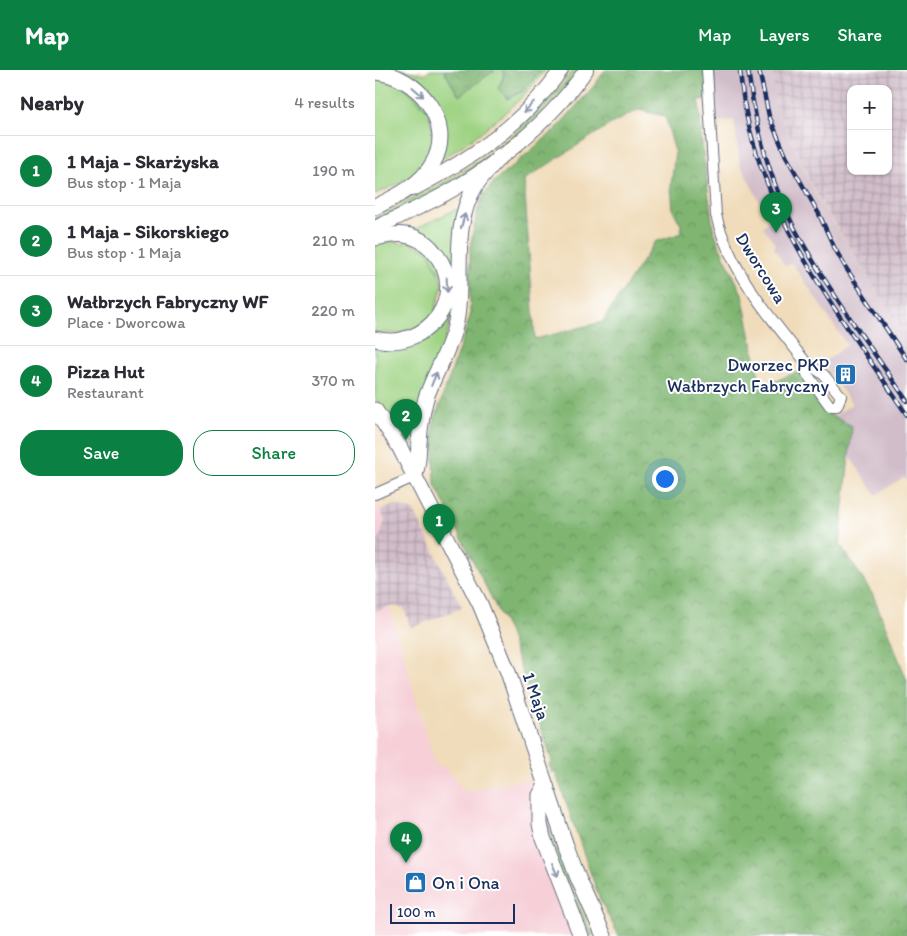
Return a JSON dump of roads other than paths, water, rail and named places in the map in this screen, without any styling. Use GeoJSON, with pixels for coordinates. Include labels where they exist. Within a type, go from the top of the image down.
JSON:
{"type":"FeatureCollection","features":[{"type":"Feature","properties":{"kind":"main road"},"geometry":{"type":"LineString","coordinates":[[375,207],[451,169],[491,142],[519,118],[561,70]]}},
{"type":"Feature","properties":{"kind":"main road"},"geometry":{"type":"LineString","coordinates":[[375,228],[457,186],[500,156],[556,108],[586,70]]}},
{"type":"Feature","properties":{"kind":"main road"},"geometry":{"type":"LineString","coordinates":[[375,72],[410,85],[423,96],[435,112],[438,121],[440,131],[439,150],[433,164],[425,174],[401,195]]}},
{"type":"Feature","properties":{"kind":"main road"},"geometry":{"type":"LineString","coordinates":[[414,477],[419,465],[419,444],[426,399],[448,346],[457,318],[460,287],[458,251],[461,226],[476,186],[500,156]]}},
{"type":"Feature","properties":{"kind":"main road"},"geometry":{"type":"LineString","coordinates":[[375,238],[405,235],[421,241],[438,257],[444,266],[448,284],[443,309],[425,330],[415,336],[393,342],[375,339]]}},
{"type":"Feature","properties":{"kind":"main road","name":"1 Maja"},"geometry":{"type":"LineString","coordinates":[[375,410],[399,446],[480,604],[509,672],[565,846],[604,936]]}},
{"type":"Feature","properties":{"kind":"main road","name":"1 Maja"},"geometry":{"type":"LineString","coordinates":[[375,424],[414,477]]}},
{"type":"Feature","properties":{"kind":"main road"},"geometry":{"type":"LineString","coordinates":[[546,786],[540,795],[540,824],[543,838],[581,936]]}},
{"type":"Feature","properties":{"kind":"street","name":"Dworcowa"},"geometry":{"type":"LineString","coordinates":[[707,70],[716,215],[720,233],[743,276],[805,361],[824,375],[841,397],[837,406],[830,406],[807,374],[805,361]]}},
{"type":"Feature","properties":{"kind":"street"},"geometry":{"type":"LineString","coordinates":[[375,494],[414,477]]}},
{"type":"Feature","properties":{"kind":"railway"},"geometry":{"type":"LineString","coordinates":[[740,70],[747,119],[760,165],[779,210],[801,253],[826,294],[907,415]]}},
{"type":"Feature","properties":{"kind":"railway"},"geometry":{"type":"LineString","coordinates":[[748,70],[764,152],[778,191],[795,229],[821,273],[907,401]]}},
{"type":"Feature","properties":{"kind":"railway"},"geometry":{"type":"LineString","coordinates":[[759,70],[769,116],[786,156],[819,214],[846,268],[907,360]]}},
{"type":"Feature","properties":{"kind":"place","name":"Wałbrzych Fabryczny WF"},"geometry":{"type":"Point","coordinates":[776,233]}},
{"type":"Feature","properties":{"kind":"place","name":"Dworzec PKP Wałbrzych Fabryczny"},"geometry":{"type":"Point","coordinates":[845,375]}},
{"type":"Feature","properties":{"kind":"place","name":"1 Maja - Sikorskiego"},"geometry":{"type":"Point","coordinates":[406,440]}},
{"type":"Feature","properties":{"kind":"place","name":"1 Maja - Skarżyska"},"geometry":{"type":"Point","coordinates":[439,545]}},
{"type":"Feature","properties":{"kind":"place","name":"Pizza Hut"},"geometry":{"type":"Point","coordinates":[406,863]}},
{"type":"Feature","properties":{"kind":"place","name":"On i Ona"},"geometry":{"type":"Point","coordinates":[416,883]}}]}
